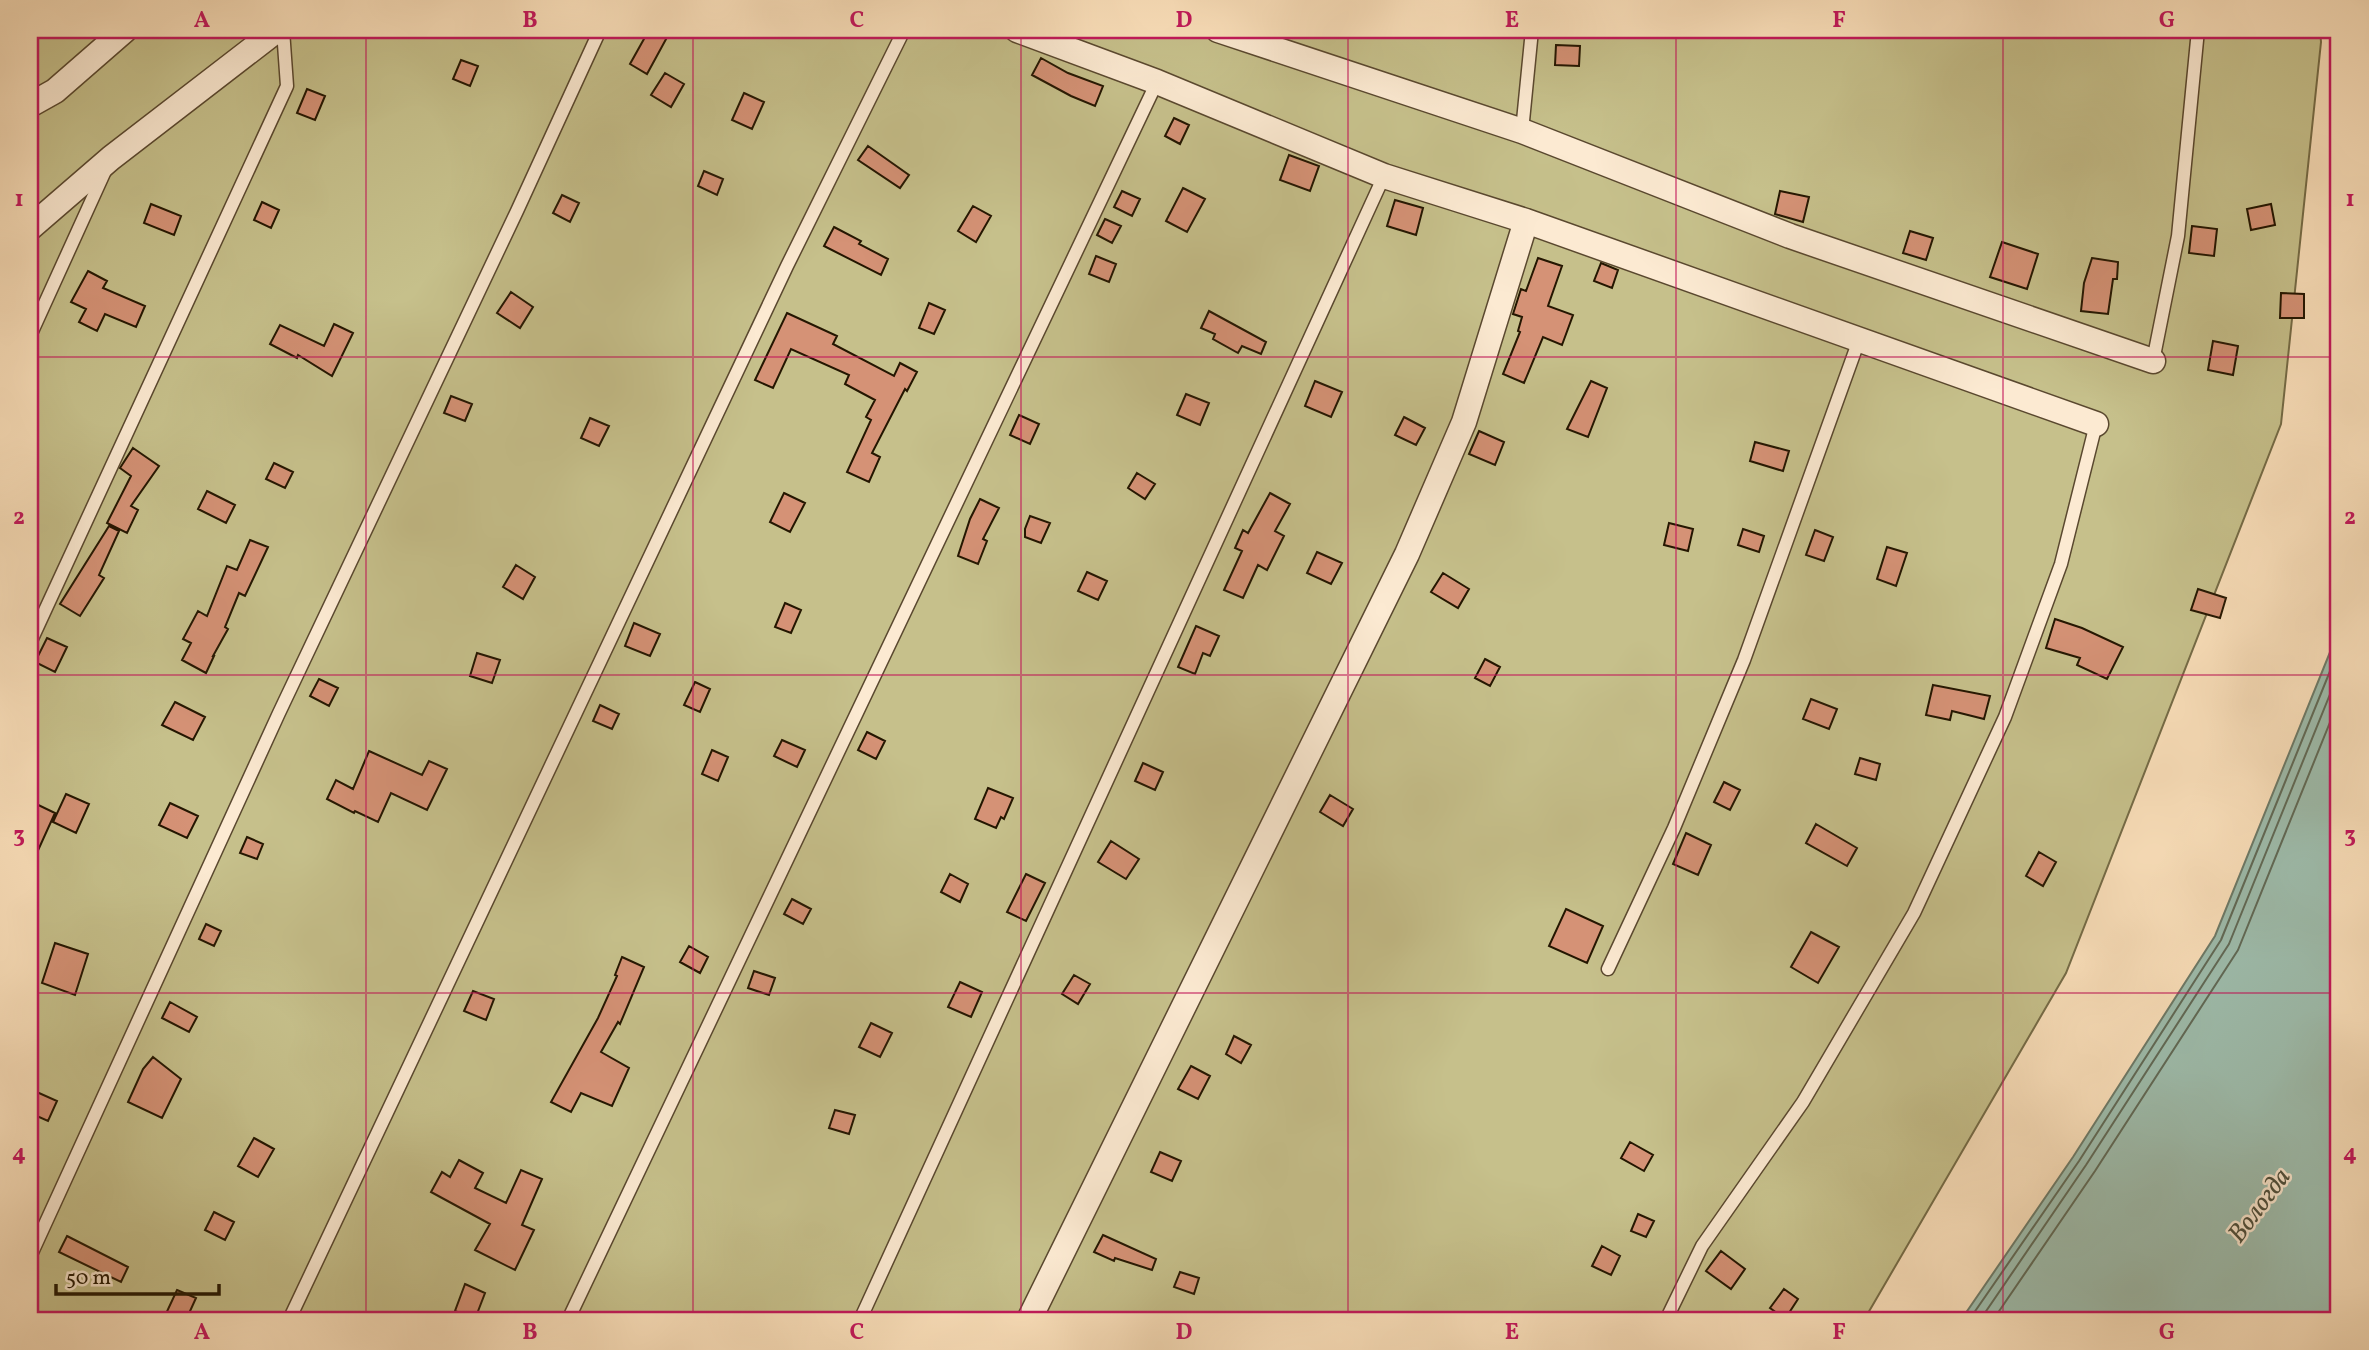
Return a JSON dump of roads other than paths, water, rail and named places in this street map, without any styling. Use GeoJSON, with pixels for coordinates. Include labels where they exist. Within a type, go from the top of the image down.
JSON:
{"type":"FeatureCollection","features":[{"type":"Feature","properties":{"kind":"street"},"geometry":{"type":"LineString","coordinates":[[30,105],[55,91],[125,30]]}},
{"type":"Feature","properties":{"kind":"street"},"geometry":{"type":"LineString","coordinates":[[30,228],[111,158],[277,30]]}},
{"type":"Feature","properties":{"kind":"street"},"geometry":{"type":"LineString","coordinates":[[1017,30],[1157,82],[1384,176],[1526,221],[2096,424]]}},
{"type":"Feature","properties":{"kind":"street"},"geometry":{"type":"LineString","coordinates":[[1218,30],[1522,131],[1790,236],[2153,361]]}},
{"type":"Feature","properties":{"kind":"street"},"geometry":{"type":"LineString","coordinates":[[1029,1320],[1407,554],[1464,422],[1526,221]]}},
{"type":"Feature","properties":{"kind":"lane"},"geometry":{"type":"LineString","coordinates":[[30,643],[287,86],[283,30]]}},
{"type":"Feature","properties":{"kind":"lane"},"geometry":{"type":"LineString","coordinates":[[30,1257],[279,713],[600,30]]}},
{"type":"Feature","properties":{"kind":"lane"},"geometry":{"type":"LineString","coordinates":[[289,1320],[787,266],[904,30]]}},
{"type":"Feature","properties":{"kind":"lane"},"geometry":{"type":"LineString","coordinates":[[1522,131],[1532,30]]}},
{"type":"Feature","properties":{"kind":"lane"},"geometry":{"type":"LineString","coordinates":[[2153,361],[2178,236],[2198,30]]}},
{"type":"Feature","properties":{"kind":"lane"},"geometry":{"type":"LineString","coordinates":[[568,1320],[1157,82]]}},
{"type":"Feature","properties":{"kind":"lane"},"geometry":{"type":"LineString","coordinates":[[30,336],[111,158]]}},
{"type":"Feature","properties":{"kind":"lane"},"geometry":{"type":"LineString","coordinates":[[860,1320],[1384,176]]}},
{"type":"Feature","properties":{"kind":"lane"},"geometry":{"type":"LineString","coordinates":[[1608,969],[1675,828],[1744,660],[1858,340]]}},
{"type":"Feature","properties":{"kind":"lane"},"geometry":{"type":"LineString","coordinates":[[1666,1320],[1702,1247],[1803,1102],[1913,913],[2006,717],[2061,564],[2096,424]]}},
{"type":"Feature","properties":{"kind":"water","name":"Вологда"},"geometry":{"type":"Polygon","coordinates":[[[2339,630],[2339,1320],[1961,1320],[2073,1157],[2215,936],[2339,630]]]}}]}
